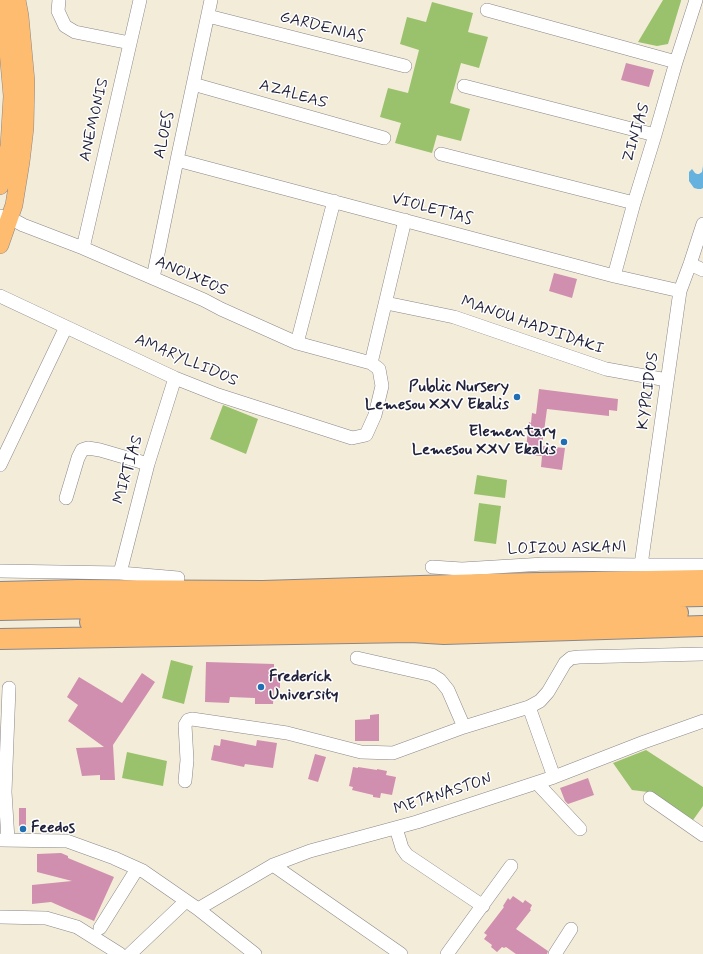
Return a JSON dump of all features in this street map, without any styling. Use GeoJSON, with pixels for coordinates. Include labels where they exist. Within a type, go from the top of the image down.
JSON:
{"type":"FeatureCollection","features":[{"type":"Feature","properties":{"kind":"highway"},"geometry":{"type":"LineString","coordinates":[[0,592],[78,590],[263,591],[484,584],[703,580]]}},
{"type":"Feature","properties":{"kind":"highway"},"geometry":{"type":"LineString","coordinates":[[484,584],[647,597]]}},
{"type":"Feature","properties":{"kind":"highway"},"geometry":{"type":"LineString","coordinates":[[0,610],[703,596]]}},
{"type":"Feature","properties":{"kind":"highway"},"geometry":{"type":"LineString","coordinates":[[0,623],[703,612]]}},
{"type":"Feature","properties":{"kind":"highway"},"geometry":{"type":"LineString","coordinates":[[444,634],[579,621],[616,614]]}},
{"type":"Feature","properties":{"kind":"highway"},"geometry":{"type":"LineString","coordinates":[[0,639],[411,632],[444,634],[703,626]]}},
{"type":"Feature","properties":{"kind":"main road"},"geometry":{"type":"LineString","coordinates":[[0,186],[9,146],[12,96],[5,17],[2,0]]}},
{"type":"Feature","properties":{"kind":"main road"},"geometry":{"type":"LineString","coordinates":[[0,245],[5,218],[14,205],[26,120],[26,81],[20,16],[17,0]]}},
{"type":"Feature","properties":{"kind":"street"},"geometry":{"type":"LineString","coordinates":[[59,0],[58,10],[65,26],[75,32],[130,43]]}},
{"type":"Feature","properties":{"kind":"street","name":"ANEMONIS"},"geometry":{"type":"LineString","coordinates":[[83,248],[140,0]]}},
{"type":"Feature","properties":{"kind":"street","name":"ALOES"},"geometry":{"type":"LineString","coordinates":[[153,278],[211,0]]}},
{"type":"Feature","properties":{"kind":"street","name":"ZINIAS"},"geometry":{"type":"LineString","coordinates":[[614,276],[634,203],[696,0]]}},
{"type":"Feature","properties":{"kind":"street"},"geometry":{"type":"LineString","coordinates":[[487,10],[676,62]]}},
{"type":"Feature","properties":{"kind":"street","name":"GARDENIAS"},"geometry":{"type":"LineString","coordinates":[[208,16],[405,66]]}},
{"type":"Feature","properties":{"kind":"street","name":"AZALEAS"},"geometry":{"type":"LineString","coordinates":[[193,84],[384,138]]}},
{"type":"Feature","properties":{"kind":"street"},"geometry":{"type":"LineString","coordinates":[[464,86],[655,135]]}},
{"type":"Feature","properties":{"kind":"street"},"geometry":{"type":"LineString","coordinates":[[441,154],[634,203]]}},
{"type":"Feature","properties":{"kind":"street","name":"VIOLETTAS"},"geometry":{"type":"LineString","coordinates":[[177,160],[614,276],[680,291]]}},
{"type":"Feature","properties":{"kind":"street"},"geometry":{"type":"LineString","coordinates":[[297,343],[334,201]]}},
{"type":"Feature","properties":{"kind":"street","name":"ANOIXEOS"},"geometry":{"type":"LineString","coordinates":[[5,218],[83,248],[204,300],[297,343],[371,363]]}},
{"type":"Feature","properties":{"kind":"street"},"geometry":{"type":"LineString","coordinates":[[371,363],[405,220]]}},
{"type":"Feature","properties":{"kind":"street","name":"KYPRIDOS"},"geometry":{"type":"LineString","coordinates":[[641,565],[680,291],[703,224]]}},
{"type":"Feature","properties":{"kind":"street"},"geometry":{"type":"LineString","coordinates":[[690,264],[703,270]]}},
{"type":"Feature","properties":{"kind":"street","name":"AMARYLLIDOS"},"geometry":{"type":"LineString","coordinates":[[0,296],[175,378],[218,395],[352,438],[366,435],[375,415],[382,386],[379,369],[371,363]]}},
{"type":"Feature","properties":{"kind":"street","name":"MANOU HADJIDAKI"},"geometry":{"type":"LineString","coordinates":[[386,303],[454,316],[606,369],[667,380]]}},
{"type":"Feature","properties":{"kind":"street"},"geometry":{"type":"LineString","coordinates":[[0,465],[66,327]]}},
{"type":"Feature","properties":{"kind":"street","name":"MIRTIAS"},"geometry":{"type":"LineString","coordinates":[[120,573],[148,464],[175,378]]}},
{"type":"Feature","properties":{"kind":"street"},"geometry":{"type":"LineString","coordinates":[[66,498],[78,458],[82,450],[88,448],[100,450],[148,464]]}},
{"type":"Feature","properties":{"kind":"street","name":"LOIZOU ASKANI"},"geometry":{"type":"LineString","coordinates":[[432,567],[462,570],[544,564],[703,565]]}},
{"type":"Feature","properties":{"kind":"street"},"geometry":{"type":"LineString","coordinates":[[0,571],[120,573],[178,578]]}},
{"type":"Feature","properties":{"kind":"street"},"geometry":{"type":"LineString","coordinates":[[185,781],[187,760],[185,725],[188,720],[192,719],[287,733],[361,752],[393,753],[464,727],[529,707],[540,701],[548,692],[565,663],[571,658],[703,654]]}},
{"type":"Feature","properties":{"kind":"street"},"geometry":{"type":"LineString","coordinates":[[357,658],[432,675],[440,680],[448,690],[464,727]]}},
{"type":"Feature","properties":{"kind":"street"},"geometry":{"type":"LineString","coordinates":[[9,688],[4,840],[67,841],[114,858],[143,871],[198,909],[252,953]]}},
{"type":"Feature","properties":{"kind":"street"},"geometry":{"type":"LineString","coordinates":[[529,707],[554,777]]}},
{"type":"Feature","properties":{"kind":"street","name":"METANASTON"},"geometry":{"type":"LineString","coordinates":[[198,909],[273,865],[310,851],[417,822],[537,783],[703,721]]}},
{"type":"Feature","properties":{"kind":"street"},"geometry":{"type":"LineString","coordinates":[[537,783],[580,829]]}},
{"type":"Feature","properties":{"kind":"street"},"geometry":{"type":"LineString","coordinates":[[650,798],[703,835]]}},
{"type":"Feature","properties":{"kind":"street"},"geometry":{"type":"LineString","coordinates":[[396,828],[402,848],[407,855],[483,906]]}},
{"type":"Feature","properties":{"kind":"street"},"geometry":{"type":"LineString","coordinates":[[273,865],[401,954]]}},
{"type":"Feature","properties":{"kind":"street"},"geometry":{"type":"LineString","coordinates":[[448,954],[511,866]]}},
{"type":"Feature","properties":{"kind":"street"},"geometry":{"type":"LineString","coordinates":[[100,928],[137,869]]}},
{"type":"Feature","properties":{"kind":"street"},"geometry":{"type":"LineString","coordinates":[[130,954],[186,901]]}},
{"type":"Feature","properties":{"kind":"street"},"geometry":{"type":"LineString","coordinates":[[0,917],[46,918],[77,926],[120,954]]}},
{"type":"Feature","properties":{"kind":"street"},"geometry":{"type":"LineString","coordinates":[[557,953],[571,929]]}},
{"type":"Feature","properties":{"kind":"green space"},"geometry":{"type":"Polygon","coordinates":[[[663,0],[681,0],[668,44],[657,46],[638,42],[663,0]]]}},
{"type":"Feature","properties":{"kind":"green space"},"geometry":{"type":"Polygon","coordinates":[[[432,2],[473,13],[468,32],[488,37],[479,68],[461,63],[450,103],[470,109],[461,141],[437,135],[432,153],[395,143],[401,123],[380,117],[388,88],[408,93],[419,50],[400,44],[407,17],[426,22],[432,2]]]}},
{"type":"Feature","properties":{"kind":"green space"},"geometry":{"type":"Polygon","coordinates":[[[223,405],[258,419],[246,454],[210,439],[223,405]]]}},
{"type":"Feature","properties":{"kind":"green space"},"geometry":{"type":"Polygon","coordinates":[[[477,475],[507,480],[505,498],[474,494],[477,475]]]}},
{"type":"Feature","properties":{"kind":"green space"},"geometry":{"type":"Polygon","coordinates":[[[479,503],[501,506],[496,544],[474,541],[479,503]]]}},
{"type":"Feature","properties":{"kind":"green space"},"geometry":{"type":"Polygon","coordinates":[[[171,660],[193,666],[184,704],[162,698],[171,660]]]}},
{"type":"Feature","properties":{"kind":"green space"},"geometry":{"type":"Polygon","coordinates":[[[646,750],[703,787],[703,806],[691,823],[648,792],[632,790],[613,763],[646,750]]]}},
{"type":"Feature","properties":{"kind":"green space"},"geometry":{"type":"Polygon","coordinates":[[[127,752],[167,761],[163,786],[122,778],[127,752]]]}},
{"type":"Feature","properties":{"kind":"water"},"geometry":{"type":"Polygon","coordinates":[[[703,166],[703,188],[694,188],[689,181],[689,172],[692,169],[695,173],[699,174],[702,172],[703,166]]]}},
{"type":"Feature","properties":{"kind":"building"},"geometry":{"type":"Polygon","coordinates":[[[626,63],[654,70],[649,87],[621,80],[626,63]]]}},
{"type":"Feature","properties":{"kind":"building"},"geometry":{"type":"Polygon","coordinates":[[[554,273],[577,279],[572,298],[549,291],[554,273]]]}},
{"type":"Feature","properties":{"kind":"building"},"geometry":{"type":"Polygon","coordinates":[[[539,389],[618,399],[617,411],[609,410],[609,416],[547,409],[542,446],[565,448],[562,470],[541,467],[542,456],[528,455],[529,449],[526,448],[529,422],[531,423],[532,413],[536,414],[539,389]]]}},
{"type":"Feature","properties":{"kind":"building"},"geometry":{"type":"Polygon","coordinates":[[[206,662],[274,664],[274,676],[280,676],[280,688],[274,688],[273,704],[255,704],[255,698],[230,697],[229,703],[205,702],[206,662]]]}},
{"type":"Feature","properties":{"kind":"building"},"geometry":{"type":"Polygon","coordinates":[[[142,673],[155,682],[113,745],[115,780],[100,780],[100,775],[82,776],[76,748],[104,747],[68,721],[78,705],[67,697],[79,677],[122,703],[142,673]]]}},
{"type":"Feature","properties":{"kind":"building"},"geometry":{"type":"Polygon","coordinates":[[[379,714],[379,741],[355,741],[355,720],[370,719],[370,715],[379,714]]]}},
{"type":"Feature","properties":{"kind":"building"},"geometry":{"type":"Polygon","coordinates":[[[221,739],[256,746],[257,740],[277,743],[273,768],[245,764],[244,767],[211,760],[214,745],[220,746],[221,739]]]}},
{"type":"Feature","properties":{"kind":"building"},"geometry":{"type":"Polygon","coordinates":[[[315,754],[326,757],[318,782],[308,779],[315,754]]]}},
{"type":"Feature","properties":{"kind":"building"},"geometry":{"type":"Polygon","coordinates":[[[353,767],[387,771],[386,775],[396,777],[392,795],[381,793],[380,798],[352,790],[353,787],[349,786],[353,767]]]}},
{"type":"Feature","properties":{"kind":"building"},"geometry":{"type":"Polygon","coordinates":[[[588,778],[594,795],[568,804],[565,801],[560,788],[588,778]]]}},
{"type":"Feature","properties":{"kind":"building"},"geometry":{"type":"Polygon","coordinates":[[[19,808],[26,808],[26,832],[19,832],[19,808]]]}},
{"type":"Feature","properties":{"kind":"building"},"geometry":{"type":"Polygon","coordinates":[[[61,853],[68,856],[68,858],[114,877],[94,921],[51,902],[32,904],[32,885],[72,881],[37,872],[37,854],[61,853]]]}},
{"type":"Feature","properties":{"kind":"building"},"geometry":{"type":"Polygon","coordinates":[[[513,896],[523,903],[525,900],[532,905],[531,910],[516,929],[548,951],[547,954],[516,954],[506,947],[502,947],[497,952],[491,947],[492,945],[484,939],[487,935],[484,933],[504,907],[503,906],[508,898],[510,900],[513,896]]]}},
{"type":"Feature","properties":{"kind":"place","name":"Public Nursery Lemesou XXV Ekalis"},"geometry":{"type":"Point","coordinates":[517,397]}},
{"type":"Feature","properties":{"kind":"place","name":"Elementary Lemesou XXV Ekalis"},"geometry":{"type":"Point","coordinates":[564,442]}},
{"type":"Feature","properties":{"kind":"place","name":"Frederick University"},"geometry":{"type":"Point","coordinates":[261,687]}},
{"type":"Feature","properties":{"kind":"place","name":"Feedos"},"geometry":{"type":"Point","coordinates":[23,829]}}]}
